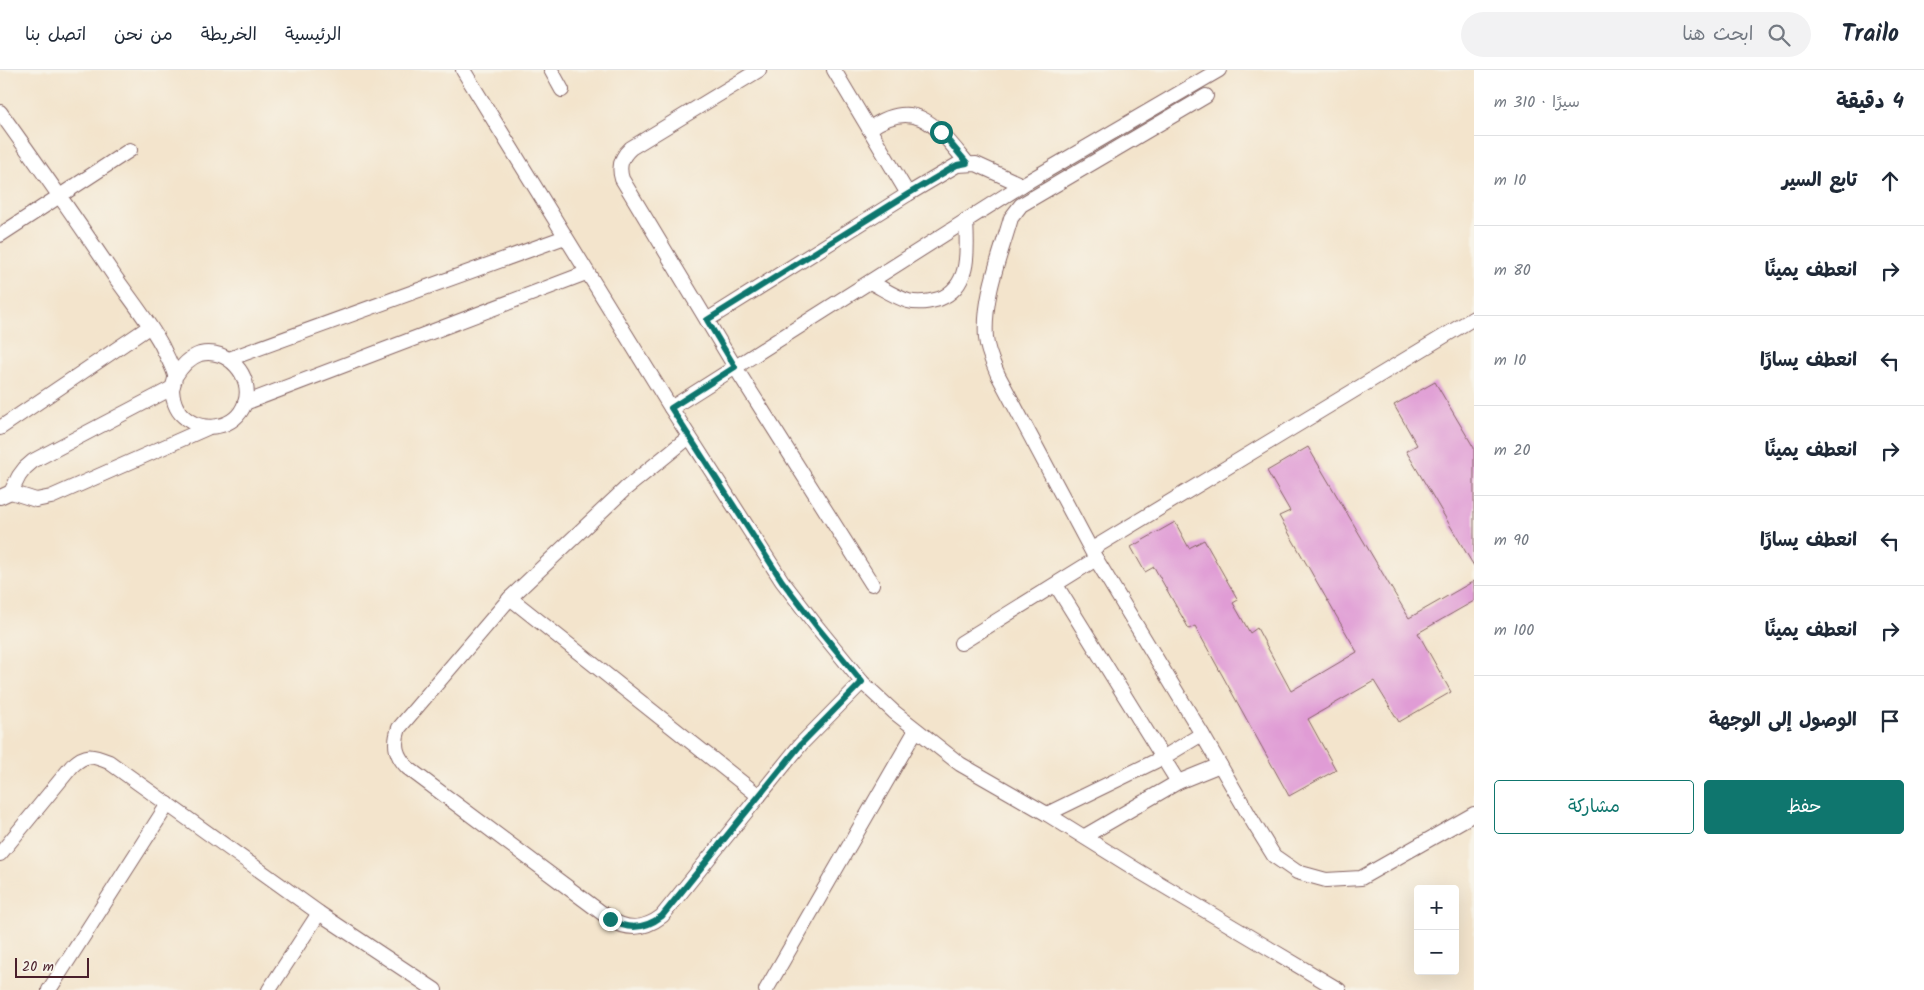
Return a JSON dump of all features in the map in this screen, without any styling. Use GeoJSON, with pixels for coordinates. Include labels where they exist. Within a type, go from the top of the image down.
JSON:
{"type":"FeatureCollection","features":[{"type":"Feature","properties":{"kind":"lane"},"geometry":{"type":"LineString","coordinates":[[463,70],[586,273],[782,581],[862,682],[894,712],[960,764],[1084,836],[1137,870],[1339,990]]}},
{"type":"Feature","properties":{"kind":"lane"},"geometry":{"type":"LineString","coordinates":[[551,70],[562,90]]}},
{"type":"Feature","properties":{"kind":"lane"},"geometry":{"type":"LineString","coordinates":[[758,70],[631,148],[624,155],[620,163],[620,171],[622,179],[735,367],[872,584]]}},
{"type":"Feature","properties":{"kind":"lane"},"geometry":{"type":"LineString","coordinates":[[834,70],[908,194]]}},
{"type":"Feature","properties":{"kind":"lane"},"geometry":{"type":"LineString","coordinates":[[671,408],[1022,185],[1219,70]]}},
{"type":"Feature","properties":{"kind":"lane"},"geometry":{"type":"LineString","coordinates":[[1206,96],[1021,205],[1011,218],[992,279],[986,339],[991,358],[998,375],[1094,554],[1274,856],[1298,872],[1326,880],[1361,878],[1474,814]]}},
{"type":"Feature","properties":{"kind":"lane"},"geometry":{"type":"LineString","coordinates":[[0,112],[60,195],[162,345],[174,382],[174,402],[181,415],[193,424],[207,428]]}},
{"type":"Feature","properties":{"kind":"lane"},"geometry":{"type":"LineString","coordinates":[[869,130],[890,118],[901,115],[922,118],[941,132],[967,163]]}},
{"type":"Feature","properties":{"kind":"lane"},"geometry":{"type":"LineString","coordinates":[[0,235],[130,150]]}},
{"type":"Feature","properties":{"kind":"lane"},"geometry":{"type":"LineString","coordinates":[[707,320],[957,165],[967,163],[986,167],[1022,185]]}},
{"type":"Feature","properties":{"kind":"lane"},"geometry":{"type":"LineString","coordinates":[[870,282],[908,300],[932,301],[943,297],[953,290],[961,280],[966,269],[966,220]]}},
{"type":"Feature","properties":{"kind":"lane"},"geometry":{"type":"LineString","coordinates":[[229,359],[565,237]]}},
{"type":"Feature","properties":{"kind":"lane"},"geometry":{"type":"LineString","coordinates":[[245,403],[586,273]]}},
{"type":"Feature","properties":{"kind":"lane"},"geometry":{"type":"LineString","coordinates":[[961,643],[1056,585],[1094,554],[1474,318]]}},
{"type":"Feature","properties":{"kind":"lane"},"geometry":{"type":"LineString","coordinates":[[0,428],[149,327]]}},
{"type":"Feature","properties":{"kind":"lane"},"geometry":{"type":"LineString","coordinates":[[200,354],[217,354],[229,359],[238,367],[244,378],[247,390],[245,403],[238,414],[229,422],[219,427],[207,428],[51,498],[36,500],[5,495],[25,468],[33,461],[174,382],[185,363],[200,354]]}},
{"type":"Feature","properties":{"kind":"lane"},"geometry":{"type":"LineString","coordinates":[[689,436],[625,488],[510,598],[399,728],[395,739],[396,750],[400,760],[408,768],[610,919],[628,927],[647,926],[662,916],[801,744],[862,682]]}},
{"type":"Feature","properties":{"kind":"lane"},"geometry":{"type":"LineString","coordinates":[[1056,585],[1178,782]]}},
{"type":"Feature","properties":{"kind":"lane"},"geometry":{"type":"LineString","coordinates":[[510,598],[759,796]]}},
{"type":"Feature","properties":{"kind":"lane"},"geometry":{"type":"LineString","coordinates":[[766,990],[916,730]]}},
{"type":"Feature","properties":{"kind":"lane"},"geometry":{"type":"LineString","coordinates":[[1047,814],[1164,757],[1202,734]]}},
{"type":"Feature","properties":{"kind":"lane"},"geometry":{"type":"LineString","coordinates":[[0,854],[72,766],[81,758],[94,756],[109,762],[319,913],[435,990]]}},
{"type":"Feature","properties":{"kind":"lane"},"geometry":{"type":"LineString","coordinates":[[1084,836],[1178,782],[1220,765]]}},
{"type":"Feature","properties":{"kind":"lane"},"geometry":{"type":"LineString","coordinates":[[49,990],[168,804]]}},
{"type":"Feature","properties":{"kind":"lane"},"geometry":{"type":"LineString","coordinates":[[269,990],[319,913]]}},
{"type":"Feature","properties":{"kind":"building"},"geometry":{"type":"Polygon","coordinates":[[[1435,382],[1474,448],[1474,566],[1406,451],[1417,445],[1394,405],[1435,382]]]}},
{"type":"Feature","properties":{"kind":"building"},"geometry":{"type":"Polygon","coordinates":[[[1308,447],[1409,618],[1474,581],[1474,601],[1418,633],[1451,692],[1399,722],[1374,681],[1308,719],[1336,770],[1289,796],[1195,626],[1189,629],[1154,567],[1145,572],[1131,547],[1175,522],[1189,548],[1204,540],[1238,600],[1233,603],[1250,633],[1257,628],[1291,691],[1357,652],[1279,516],[1290,511],[1267,471],[1308,447]]]}},
{"type":"Feature","properties":{"kind":"route"},"geometry":{"type":"LineString","coordinates":[[610,919],[618,924],[638,928],[655,922],[662,916],[801,744],[862,682],[782,581],[671,408],[735,367],[707,320],[908,194],[957,165],[967,163],[941,132]]}}]}
